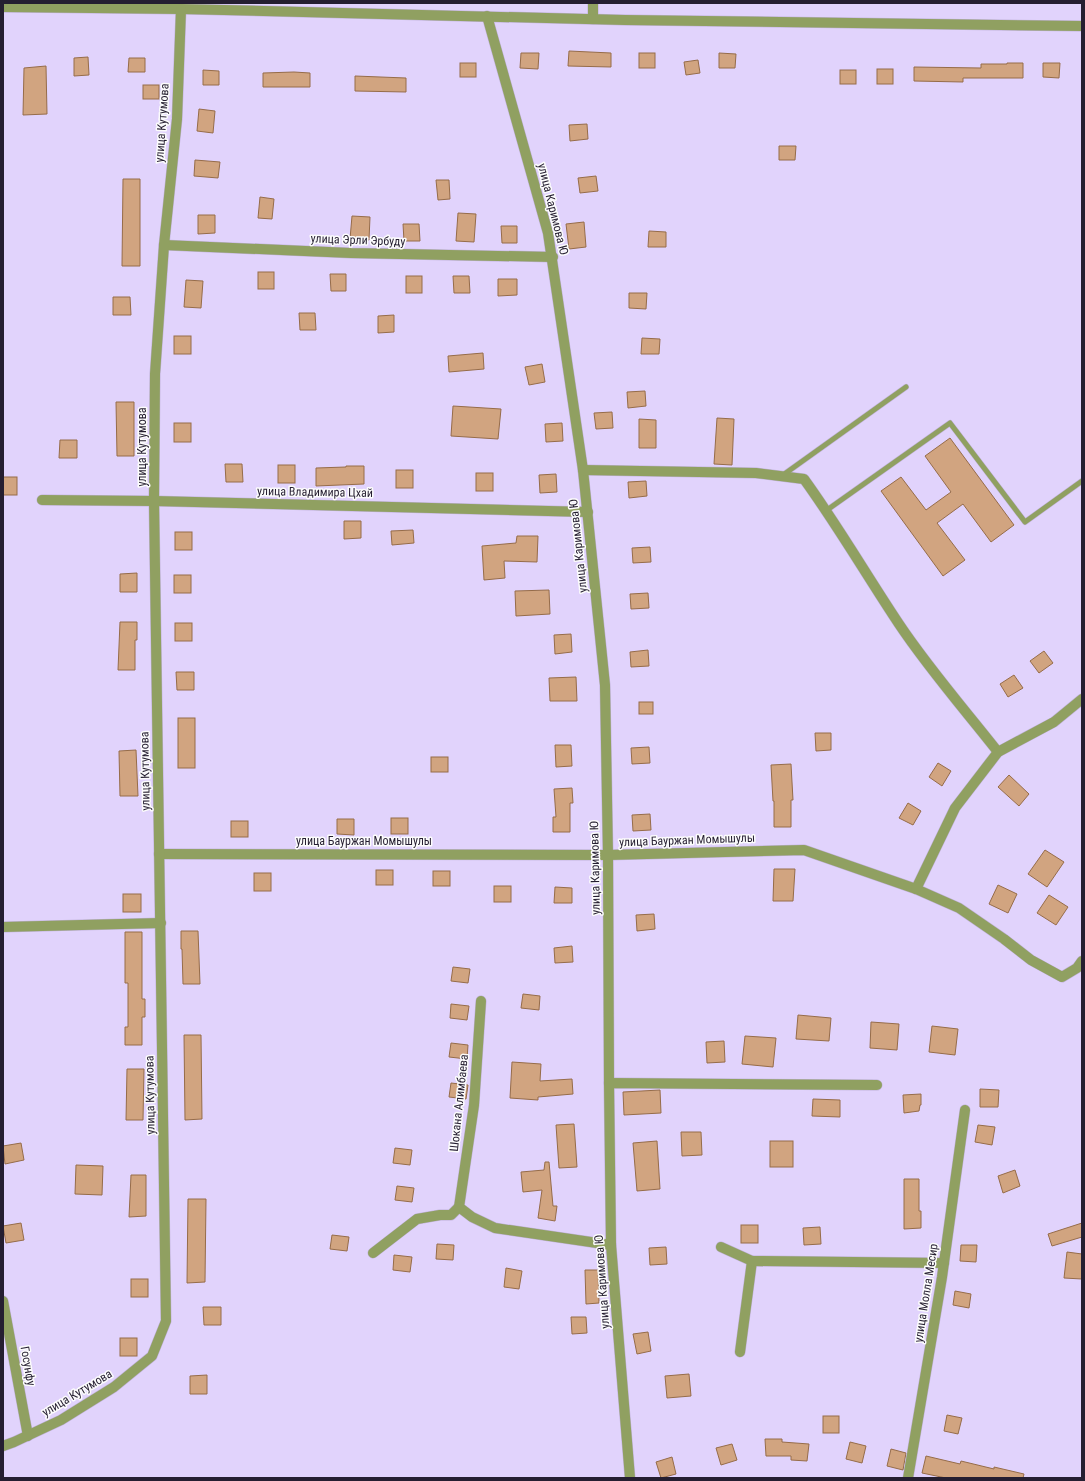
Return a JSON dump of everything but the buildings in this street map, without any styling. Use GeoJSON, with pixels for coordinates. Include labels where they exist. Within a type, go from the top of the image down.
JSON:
{"type":"FeatureCollection","features":[{"type":"Feature","properties":{"kind":"street"},"geometry":{"type":"LineString","coordinates":[[593,3],[593,19]]}},
{"type":"Feature","properties":{"kind":"street"},"geometry":{"type":"LineString","coordinates":[[3,7],[181,9],[593,19],[1082,26]]}},
{"type":"Feature","properties":{"kind":"street","name":"улица Кутумова"},"geometry":{"type":"LineString","coordinates":[[3,1446],[61,1420],[114,1387],[152,1356],[166,1321],[154,501],[155,374],[164,245],[177,119],[181,9]]}},
{"type":"Feature","properties":{"kind":"street","name":"улица Каримова Ю"},"geometry":{"type":"LineString","coordinates":[[487,16],[548,233],[553,257],[583,470],[605,685],[611,1245],[630,1478]]}},
{"type":"Feature","properties":{"kind":"street","name":"улица Эрли Эрбуду"},"geometry":{"type":"LineString","coordinates":[[164,245],[351,253],[553,257]]}},
{"type":"Feature","properties":{"kind":"street"},"geometry":{"type":"LineString","coordinates":[[583,470],[756,472],[804,479],[826,510],[925,662],[998,752]]}},
{"type":"Feature","properties":{"kind":"street","name":"улица Владимира Цхай"},"geometry":{"type":"LineString","coordinates":[[42,500],[154,501],[588,512]]}},
{"type":"Feature","properties":{"kind":"street"},"geometry":{"type":"LineString","coordinates":[[916,889],[955,808],[998,752],[1054,722],[1082,699]]}},
{"type":"Feature","properties":{"kind":"street","name":"улица Бауржан Момышулы"},"geometry":{"type":"LineString","coordinates":[[159,854],[608,855],[804,850],[916,889],[959,908],[1004,939],[1031,960],[1062,978],[1077,968],[1082,961]]}},
{"type":"Feature","properties":{"kind":"street"},"geometry":{"type":"LineString","coordinates":[[3,927],[160,924]]}},
{"type":"Feature","properties":{"kind":"street","name":"Шокана Алимбаева"},"geometry":{"type":"LineString","coordinates":[[459,1207],[474,1105],[481,1001]]}},
{"type":"Feature","properties":{"kind":"street"},"geometry":{"type":"LineString","coordinates":[[609,1083],[877,1085]]}},
{"type":"Feature","properties":{"kind":"street","name":"улица Молла Месир"},"geometry":{"type":"LineString","coordinates":[[908,1478],[944,1263],[965,1110]]}},
{"type":"Feature","properties":{"kind":"street"},"geometry":{"type":"LineString","coordinates":[[373,1253],[417,1219],[440,1215],[451,1215],[459,1207],[472,1218],[495,1228],[611,1245]]}},
{"type":"Feature","properties":{"kind":"street"},"geometry":{"type":"LineString","coordinates":[[721,1247],[752,1261],[944,1263]]}},
{"type":"Feature","properties":{"kind":"street"},"geometry":{"type":"LineString","coordinates":[[740,1352],[752,1261]]}},
{"type":"Feature","properties":{"kind":"street","name":"Госунфу"},"geometry":{"type":"LineString","coordinates":[[3,1301],[28,1436]]}},
{"type":"Feature","properties":{"kind":"lane"},"geometry":{"type":"LineString","coordinates":[[783,475],[906,387]]}},
{"type":"Feature","properties":{"kind":"lane"},"geometry":{"type":"LineString","coordinates":[[826,510],[950,423],[1025,522],[1082,481]]}}]}
